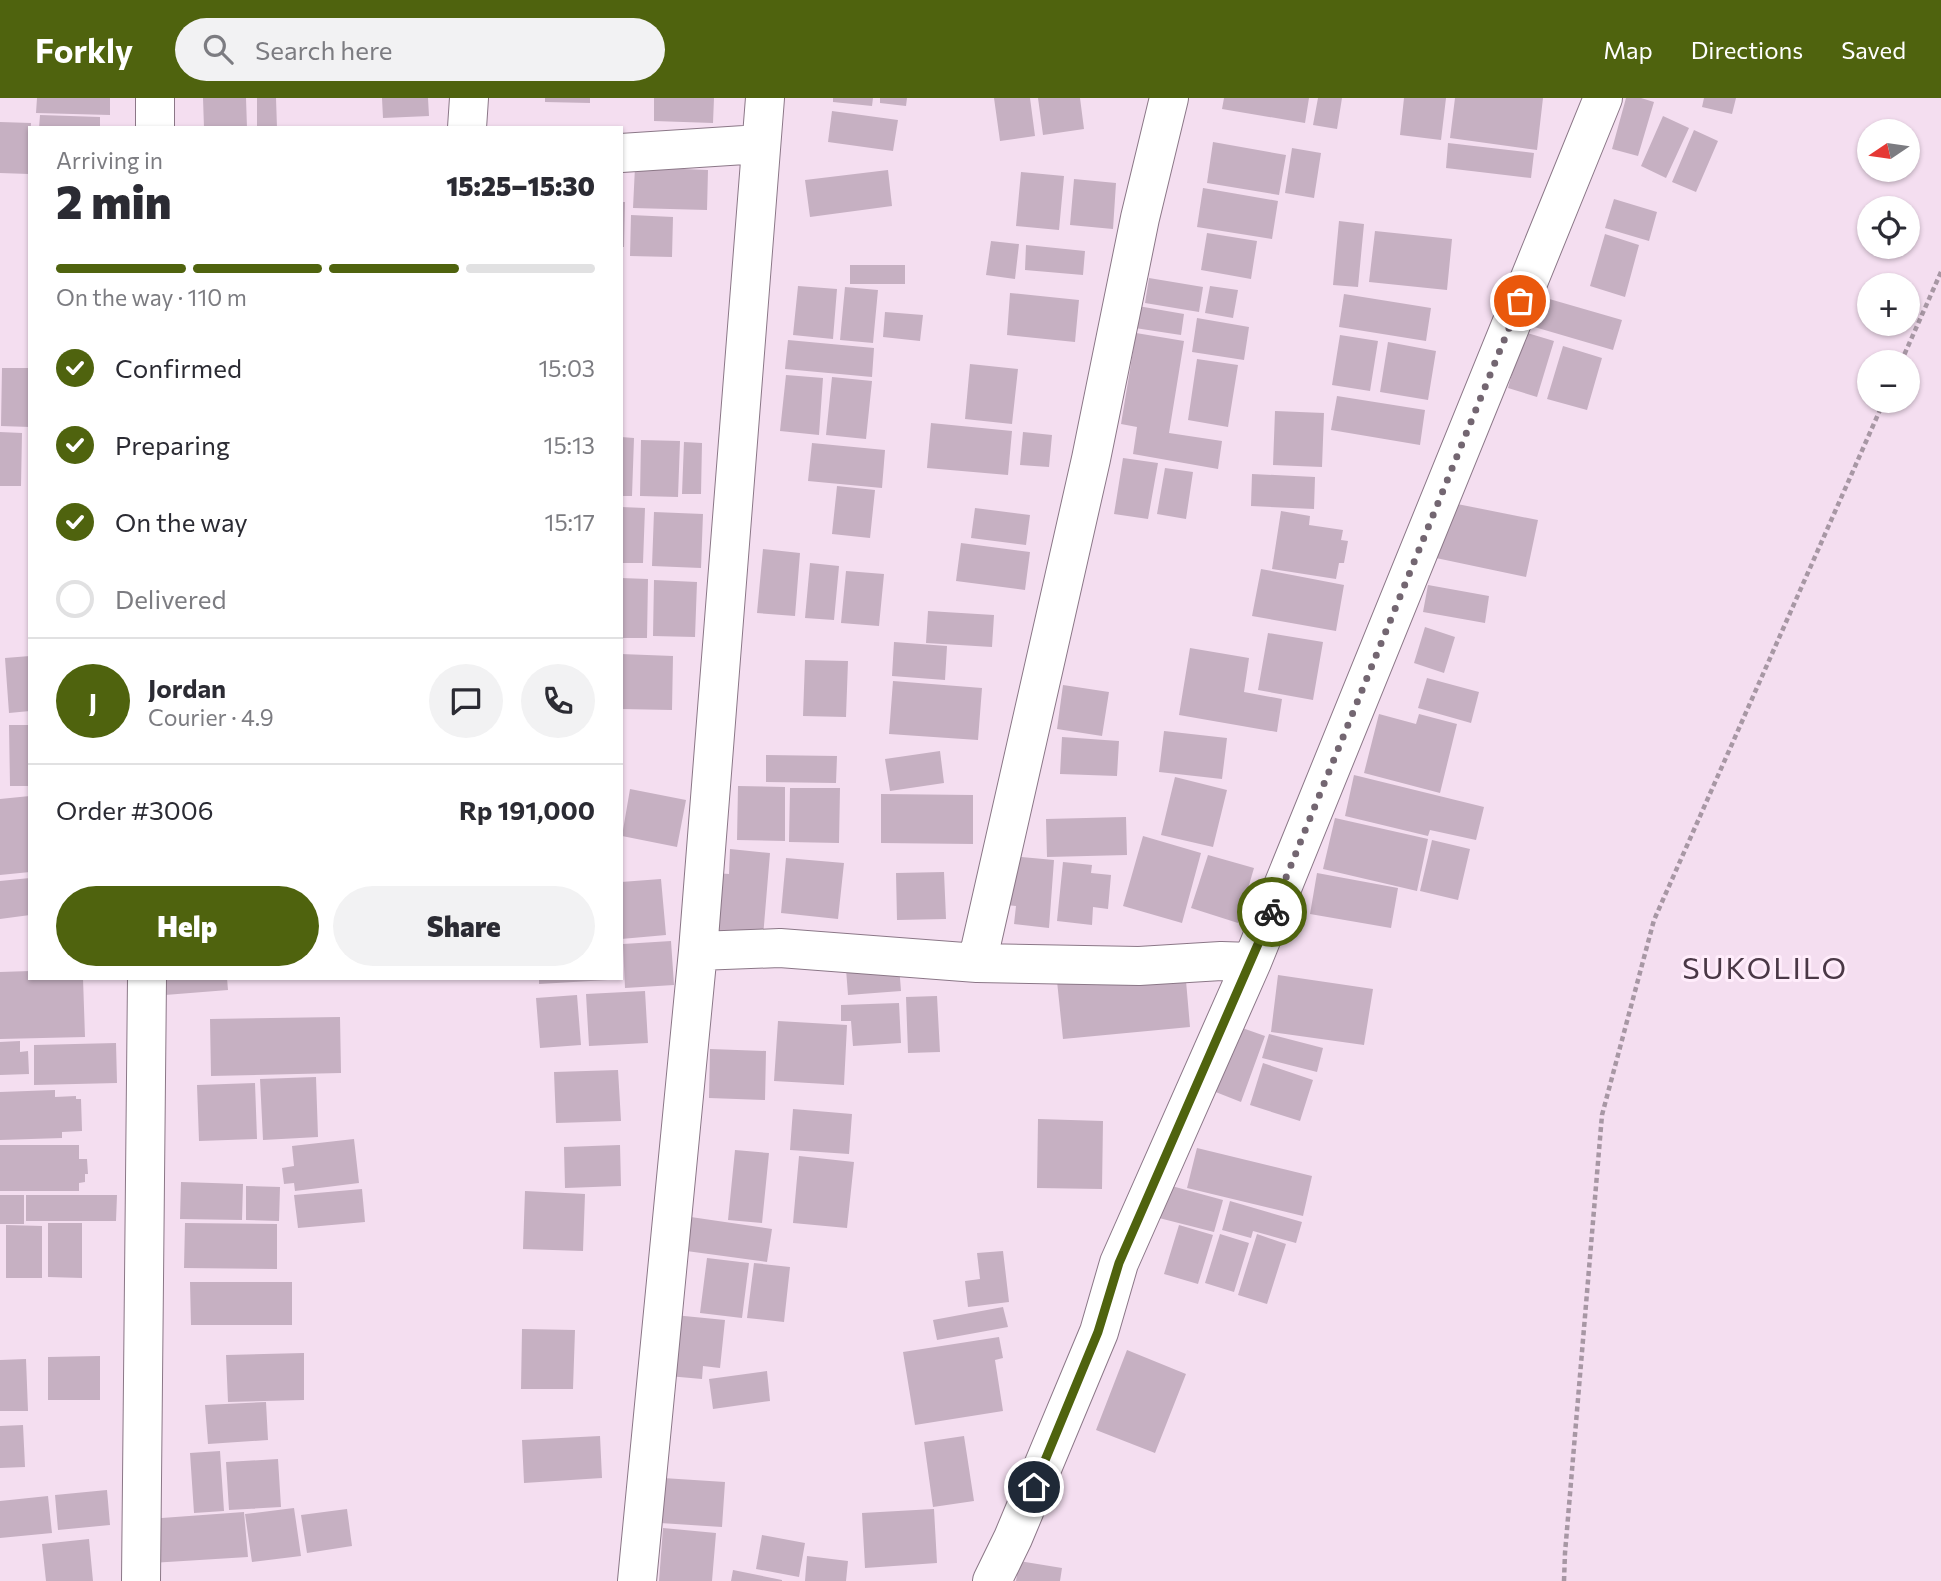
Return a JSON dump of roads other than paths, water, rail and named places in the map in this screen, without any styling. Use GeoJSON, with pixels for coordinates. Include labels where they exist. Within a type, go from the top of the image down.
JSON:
{"type":"FeatureCollection","features":[{"type":"Feature","properties":{"kind":"street"},"geometry":{"type":"LineString","coordinates":[[155,98],[155,126]]}},
{"type":"Feature","properties":{"kind":"street"},"geometry":{"type":"LineString","coordinates":[[467,126],[469,98]]}},
{"type":"Feature","properties":{"kind":"street"},"geometry":{"type":"LineString","coordinates":[[637,1581],[698,951],[765,98]]}},
{"type":"Feature","properties":{"kind":"street"},"geometry":{"type":"LineString","coordinates":[[976,963],[1091,459],[1140,218],[1169,98]]}},
{"type":"Feature","properties":{"kind":"street"},"geometry":{"type":"LineString","coordinates":[[992,1581],[1013,1538],[1098,1332],[1119,1263],[1252,962],[1603,98]]}},
{"type":"Feature","properties":{"kind":"street"},"geometry":{"type":"LineString","coordinates":[[623,153],[760,144]]}},
{"type":"Feature","properties":{"kind":"street"},"geometry":{"type":"LineString","coordinates":[[698,951],[780,948],[976,963],[1139,966],[1252,962]]}},
{"type":"Feature","properties":{"kind":"street"},"geometry":{"type":"LineString","coordinates":[[141,1581],[147,980]]}},
{"type":"Feature","properties":{"kind":"district","name":"SUKOLILO"},"geometry":{"type":"Point","coordinates":[1765,966]}}]}
